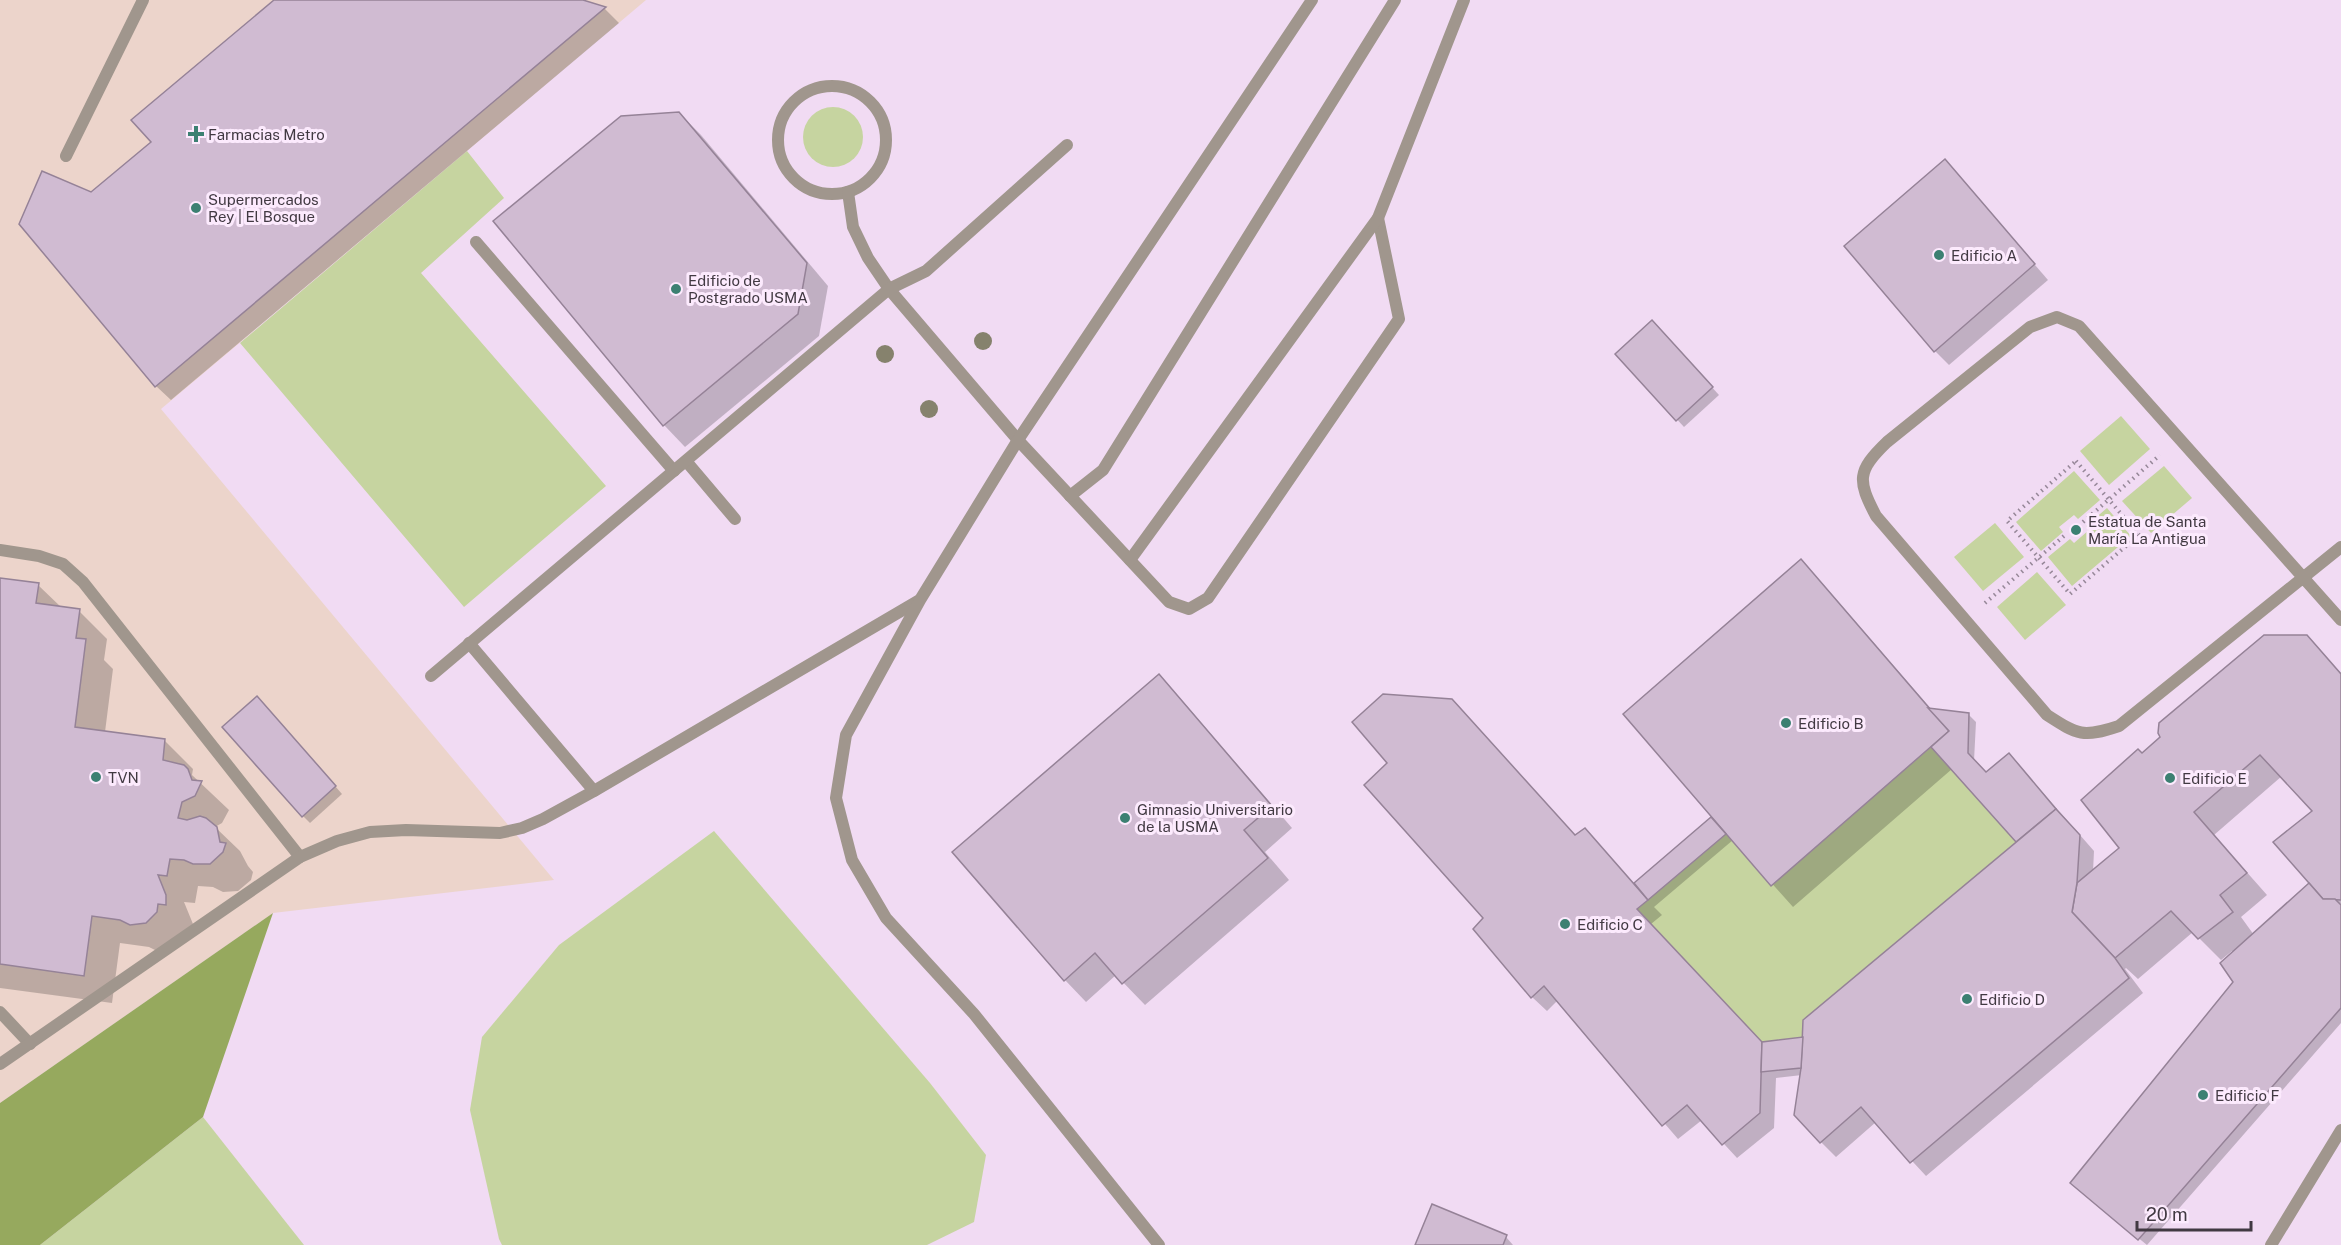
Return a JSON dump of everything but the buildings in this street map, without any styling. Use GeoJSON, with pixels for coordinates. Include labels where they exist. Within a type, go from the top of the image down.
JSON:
{"type":"FeatureCollection","features":[{"type":"Feature","properties":{"kind":"street"},"geometry":{"type":"LineString","coordinates":[[66,156],[143,0]]}},
{"type":"Feature","properties":{"kind":"street"},"geometry":{"type":"LineString","coordinates":[[1159,1245],[974,1014],[886,918],[852,860],[836,798],[846,735],[920,600],[1018,440],[1312,0]]}},
{"type":"Feature","properties":{"kind":"street"},"geometry":{"type":"LineString","coordinates":[[1070,496],[1103,470],[1395,0]]}},
{"type":"Feature","properties":{"kind":"street"},"geometry":{"type":"LineString","coordinates":[[1130,560],[1378,218],[1464,0]]}},
{"type":"Feature","properties":{"kind":"street"},"geometry":{"type":"LineString","coordinates":[[824,85],[842,86],[859,92],[873,104],[883,120],[887,137],[885,155],[877,171],[865,185],[848,192],[830,195],[813,192],[797,182],[785,169],[778,152],[777,133],[782,116],[792,101],[807,91],[824,85]]}},
{"type":"Feature","properties":{"kind":"street"},"geometry":{"type":"LineString","coordinates":[[430,676],[889,289],[926,271],[1068,145]]}},
{"type":"Feature","properties":{"kind":"street"},"geometry":{"type":"LineString","coordinates":[[848,192],[853,227],[868,258],[889,289],[1018,440],[1169,602],[1189,609],[1208,598],[1399,320],[1378,218]]}},
{"type":"Feature","properties":{"kind":"street"},"geometry":{"type":"LineString","coordinates":[[476,242],[674,471]]}},
{"type":"Feature","properties":{"kind":"street"},"geometry":{"type":"LineString","coordinates":[[2341,547],[2303,577],[2119,726],[2097,733],[2073,732],[2047,715],[1876,516],[1866,496],[1862,476],[1869,459],[1887,442],[2030,327],[2057,317],[2079,326],[2303,577],[2341,620]]}},
{"type":"Feature","properties":{"kind":"street"},"geometry":{"type":"LineString","coordinates":[[686,461],[735,519]]}},
{"type":"Feature","properties":{"kind":"street"},"geometry":{"type":"LineString","coordinates":[[0,550],[39,556],[63,564],[83,582],[300,857]]}},
{"type":"Feature","properties":{"kind":"street"},"geometry":{"type":"LineString","coordinates":[[0,1064],[300,857],[337,841],[370,832],[406,830],[500,833],[522,828],[594,791],[920,600]]}},
{"type":"Feature","properties":{"kind":"street"},"geometry":{"type":"LineString","coordinates":[[469,643],[594,791]]}},
{"type":"Feature","properties":{"kind":"street"},"geometry":{"type":"LineString","coordinates":[[0,1012],[30,1044]]}},
{"type":"Feature","properties":{"kind":"street"},"geometry":{"type":"LineString","coordinates":[[2271,1245],[2341,1130]]}},
{"type":"Feature","properties":{"kind":"path"},"geometry":{"type":"LineString","coordinates":[[2082,522],[2161,455]]}},
{"type":"Feature","properties":{"kind":"path"},"geometry":{"type":"LineString","coordinates":[[2076,461],[2109,500],[2139,534],[2070,594],[2007,521],[2076,461]]}},
{"type":"Feature","properties":{"kind":"path"},"geometry":{"type":"LineString","coordinates":[[1985,603],[2064,536]]}},
{"type":"Feature","properties":{"kind":"shaded area"},"geometry":{"type":"Polygon","coordinates":[[[0,0],[646,0],[161,409],[554,880],[273,913],[0,1103],[0,0]]]}},
{"type":"Feature","properties":{"kind":"green space"},"geometry":{"type":"Polygon","coordinates":[[[833,107],[850,112],[858,120],[863,137],[858,154],[850,162],[833,167],[816,162],[808,154],[803,137],[808,120],[816,112],[833,107]]]}},
{"type":"Feature","properties":{"kind":"green space"},"geometry":{"type":"Polygon","coordinates":[[[467,151],[504,198],[421,273],[606,486],[464,607],[240,343],[467,151]]]}},
{"type":"Feature","properties":{"kind":"green space"},"geometry":{"type":"Polygon","coordinates":[[[2121,416],[2150,449],[2109,485],[2080,451],[2121,416]]]}},
{"type":"Feature","properties":{"kind":"green space"},"geometry":{"type":"Polygon","coordinates":[[[2164,466],[2192,498],[2151,533],[2122,501],[2164,466]]]}},
{"type":"Feature","properties":{"kind":"green space"},"geometry":{"type":"Polygon","coordinates":[[[2074,471],[2100,500],[2078,519],[2074,515],[2059,527],[2063,532],[2041,551],[2016,522],[2074,471]]]}},
{"type":"Feature","properties":{"kind":"green space"},"geometry":{"type":"Polygon","coordinates":[[[2107,508],[2131,536],[2072,586],[2048,557],[2070,539],[2074,543],[2089,530],[2086,526],[2107,508]]]}},
{"type":"Feature","properties":{"kind":"green space"},"geometry":{"type":"Polygon","coordinates":[[[1995,523],[2024,557],[1983,591],[1954,557],[1995,523]]]}},
{"type":"Feature","properties":{"kind":"green space"},"geometry":{"type":"Polygon","coordinates":[[[2037,572],[2066,605],[2025,640],[1997,607],[2037,572]]]}},
{"type":"Feature","properties":{"kind":"green space"},"geometry":{"type":"Polygon","coordinates":[[[1931,747],[2016,842],[1803,1037],[1762,1042],[1637,909],[1726,834],[1771,886],[1931,747]]]}},
{"type":"Feature","properties":{"kind":"green space"},"geometry":{"type":"Polygon","coordinates":[[[714,831],[930,1083],[986,1155],[974,1222],[927,1245],[502,1245],[470,1110],[482,1037],[559,945],[714,831]]]}},
{"type":"Feature","properties":{"kind":"green space"},"geometry":{"type":"Polygon","coordinates":[[[273,913],[203,1117],[40,1245],[0,1245],[0,1103],[273,913]]]}},
{"type":"Feature","properties":{"kind":"green space"},"geometry":{"type":"Polygon","coordinates":[[[203,1117],[304,1245],[40,1245],[203,1117]]]}},
{"type":"Feature","properties":{"kind":"place","name":"Farmacias Metro"},"geometry":{"type":"Point","coordinates":[196,134]}},
{"type":"Feature","properties":{"kind":"place","name":"Supermercados Rey | El Bosque"},"geometry":{"type":"Point","coordinates":[196,208]}},
{"type":"Feature","properties":{"kind":"place","name":"Edificio A"},"geometry":{"type":"Point","coordinates":[1939,255]}},
{"type":"Feature","properties":{"kind":"place","name":"Edificio de Postgrado USMA"},"geometry":{"type":"Point","coordinates":[676,289]}},
{"type":"Feature","properties":{"kind":"place","name":"Estatua de Santa María La Antigua"},"geometry":{"type":"Point","coordinates":[2076,530]}},
{"type":"Feature","properties":{"kind":"place","name":"Edificio B"},"geometry":{"type":"Point","coordinates":[1786,723]}},
{"type":"Feature","properties":{"kind":"place","name":"TVN"},"geometry":{"type":"Point","coordinates":[96,777]}},
{"type":"Feature","properties":{"kind":"place","name":"Edificio E"},"geometry":{"type":"Point","coordinates":[2170,778]}},
{"type":"Feature","properties":{"kind":"place","name":"Gimnasio Universitario de la USMA"},"geometry":{"type":"Point","coordinates":[1125,818]}},
{"type":"Feature","properties":{"kind":"place","name":"Edificio C"},"geometry":{"type":"Point","coordinates":[1565,924]}},
{"type":"Feature","properties":{"kind":"place","name":"Edificio D"},"geometry":{"type":"Point","coordinates":[1967,999]}},
{"type":"Feature","properties":{"kind":"place","name":"Edificio F"},"geometry":{"type":"Point","coordinates":[2203,1095]}}]}
